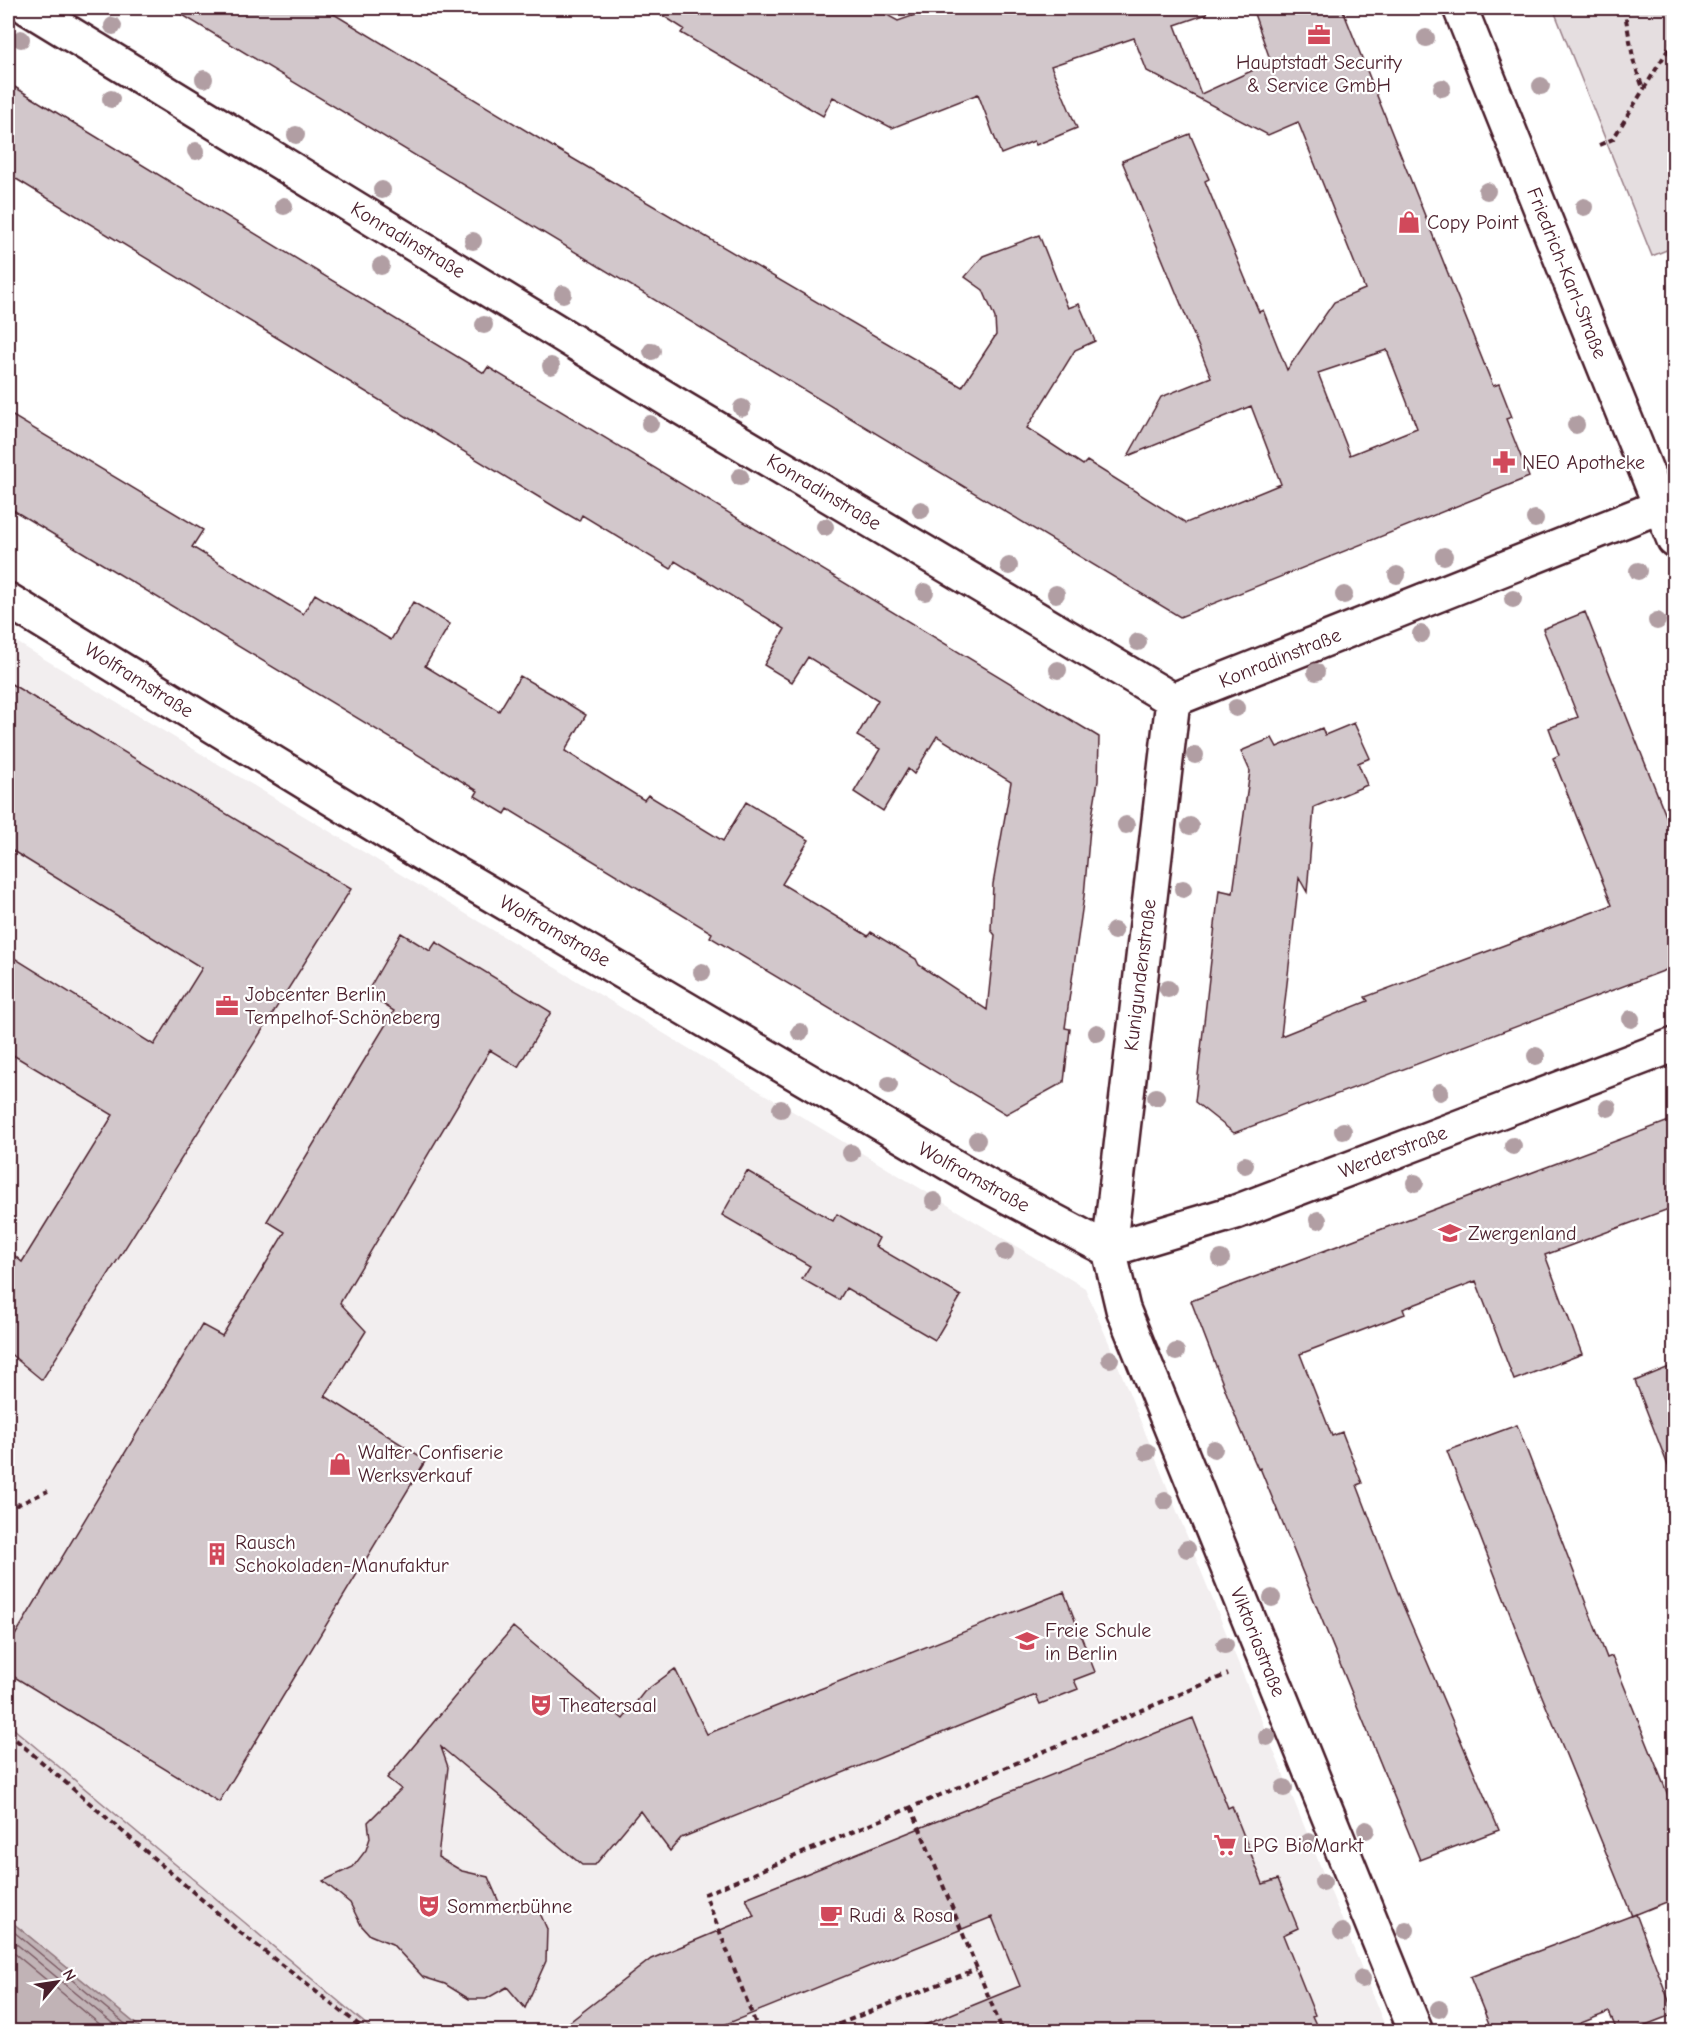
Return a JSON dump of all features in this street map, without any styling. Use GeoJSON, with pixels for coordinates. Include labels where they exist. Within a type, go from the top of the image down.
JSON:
{"type":"FeatureCollection","features":[{"type":"Feature","properties":{"kind":"street","name":"Konradinstraße"},"geometry":{"type":"LineString","coordinates":[[28,8],[677,405],[1173,700],[1661,506]]}},
{"type":"Feature","properties":{"kind":"street","name":"Friedrich-Karl-Straße"},"geometry":{"type":"LineString","coordinates":[[1460,8],[1674,540]]}},
{"type":"Feature","properties":{"kind":"street","name":"Wolframstraße"},"geometry":{"type":"LineString","coordinates":[[8,600],[424,855],[984,1184],[1109,1250]]}},
{"type":"Feature","properties":{"kind":"street","name":"Kunigundenstraße"},"geometry":{"type":"LineString","coordinates":[[1109,1250],[1173,700]]}},
{"type":"Feature","properties":{"kind":"street","name":"Werderstraße"},"geometry":{"type":"LineString","coordinates":[[1109,1250],[1236,1212],[1674,1045]]}},
{"type":"Feature","properties":{"kind":"street","name":"Viktoriastraße"},"geometry":{"type":"LineString","coordinates":[[1109,1250],[1123,1309],[1416,2031]]}},
{"type":"Feature","properties":{"kind":"path"},"geometry":{"type":"LineString","coordinates":[[1624,8],[1634,63],[1643,88]]}},
{"type":"Feature","properties":{"kind":"path"},"geometry":{"type":"LineString","coordinates":[[1599,145],[1613,139],[1674,40]]}},
{"type":"Feature","properties":{"kind":"path"},"geometry":{"type":"LineString","coordinates":[[8,1497],[17,1505],[48,1491]]}},
{"type":"Feature","properties":{"kind":"path"},"geometry":{"type":"LineString","coordinates":[[759,2031],[705,1894],[1231,1672]]}},
{"type":"Feature","properties":{"kind":"path"},"geometry":{"type":"LineString","coordinates":[[8,1734],[242,1934],[368,2031]]}},
{"type":"Feature","properties":{"kind":"path"},"geometry":{"type":"LineString","coordinates":[[910,1807],[1003,2031]]}},
{"type":"Feature","properties":{"kind":"path"},"geometry":{"type":"LineString","coordinates":[[819,2031],[977,1969]]}},
{"type":"Feature","properties":{"kind":"shaded area"},"geometry":{"type":"Polygon","coordinates":[[[1553,8],[1674,8],[1674,247],[1652,256],[1553,8]]]}},
{"type":"Feature","properties":{"kind":"shaded area"},"geometry":{"type":"Polygon","coordinates":[[[8,637],[1085,1288],[1387,2031],[374,2031],[8,1724],[8,637]]]}},
{"type":"Feature","properties":{"kind":"shaded area"},"geometry":{"type":"Polygon","coordinates":[[[8,1724],[374,2031],[144,2031],[8,1919],[8,1724]]]}},
{"type":"Feature","properties":{"kind":"water"},"geometry":{"type":"Polygon","coordinates":[[[8,1919],[144,2031],[8,2031],[8,1919]]]}},
{"type":"Feature","properties":{"kind":"building"},"geometry":{"type":"Polygon","coordinates":[[[171,8],[324,8],[553,147],[962,387],[996,335],[995,318],[983,290],[965,277],[983,256],[1039,235],[1068,308],[1079,304],[1095,341],[1075,350],[1027,428],[1083,465],[1087,461],[1186,523],[1281,484],[1251,406],[1128,456],[1161,397],[1211,377],[1122,161],[1190,134],[1209,179],[1205,181],[1259,312],[1263,310],[1287,370],[1334,302],[1365,289],[1298,122],[1268,135],[1147,71],[1134,38],[1051,66],[1077,128],[1036,145],[1034,141],[1001,154],[978,94],[892,128],[833,97],[823,116],[681,33],[684,29],[651,8],[874,8],[898,21],[935,8],[1206,8],[1207,14],[1175,25],[1201,94],[1271,62],[1252,8],[1342,8],[1493,386],[1499,384],[1512,417],[1506,419],[1529,477],[1180,617],[171,8]],[[1387,350],[1318,373],[1350,455],[1417,428],[1387,350]]]}},
{"type":"Feature","properties":{"kind":"building"},"geometry":{"type":"Polygon","coordinates":[[[8,83],[484,373],[488,367],[1099,737],[1098,781],[1065,1028],[1070,1029],[1064,1082],[1006,1114],[710,937],[712,933],[508,809],[505,814],[475,796],[478,791],[8,507],[8,413],[203,530],[192,547],[303,614],[315,594],[391,640],[413,602],[450,624],[425,666],[499,711],[520,676],[557,697],[586,715],[565,751],[644,800],[648,795],[723,841],[746,802],[809,840],[782,884],[868,936],[871,932],[916,959],[919,965],[987,1010],[995,935],[991,930],[993,884],[1011,782],[937,736],[914,774],[908,769],[883,811],[854,792],[880,749],[857,736],[878,700],[808,657],[792,682],[764,665],[785,629],[675,561],[671,569],[582,515],[579,521],[555,507],[8,174],[8,83]]]}},
{"type":"Feature","properties":{"kind":"building"},"geometry":{"type":"Polygon","coordinates":[[[1585,612],[1674,836],[1674,967],[1234,1133],[1195,1102],[1219,890],[1233,893],[1250,771],[1241,751],[1272,738],[1277,747],[1322,728],[1325,735],[1354,723],[1370,758],[1358,763],[1367,785],[1314,807],[1307,892],[1299,878],[1281,1036],[1368,1001],[1365,997],[1612,905],[1553,758],[1559,755],[1549,728],[1578,717],[1543,629],[1585,612]]]}},
{"type":"Feature","properties":{"kind":"building","name":"Jobcenter Berlin Tempelhof-Schöneberg"},"geometry":{"type":"Polygon","coordinates":[[[8,682],[351,889],[42,1380],[8,1352],[8,1250],[22,1262],[113,1115],[8,1052],[8,954],[154,1045],[202,968],[8,848],[8,682]]]}},
{"type":"Feature","properties":{"kind":"building","name":"Rausch Schokoladen-Manufaktur"},"geometry":{"type":"Polygon","coordinates":[[[401,933],[430,951],[436,942],[551,1012],[518,1067],[490,1050],[340,1303],[366,1331],[325,1396],[426,1460],[219,1802],[8,1673],[8,1647],[202,1325],[222,1336],[285,1232],[267,1221],[394,1011],[366,994],[401,933]]]}},
{"type":"Feature","properties":{"kind":"building"},"geometry":{"type":"Polygon","coordinates":[[[1674,1119],[1674,1207],[1545,1255],[1582,1354],[1514,1380],[1476,1281],[1403,1309],[1405,1314],[1300,1354],[1332,1436],[1342,1432],[1362,1483],[1357,1485],[1402,1603],[1499,1830],[1420,1860],[1260,1468],[1258,1469],[1238,1423],[1191,1301],[1674,1119]]]}},
{"type":"Feature","properties":{"kind":"building"},"geometry":{"type":"Polygon","coordinates":[[[747,1171],[833,1221],[837,1214],[879,1238],[875,1246],[961,1296],[935,1340],[846,1288],[839,1300],[802,1279],[810,1266],[722,1215],[747,1171]]]}},
{"type":"Feature","properties":{"kind":"building"},"geometry":{"type":"Polygon","coordinates":[[[1674,1365],[1674,1476],[1672,1476],[1635,1381],[1674,1365]]]}},
{"type":"Feature","properties":{"kind":"building"},"geometry":{"type":"Polygon","coordinates":[[[1517,1425],[1607,1658],[1612,1656],[1674,1810],[1674,1899],[1632,1916],[1537,1684],[1447,1451],[1517,1425]]]}},
{"type":"Feature","properties":{"kind":"building"},"geometry":{"type":"Polygon","coordinates":[[[1064,1592],[1095,1672],[1074,1680],[1078,1689],[1040,1704],[1036,1695],[681,1838],[670,1851],[640,1811],[595,1865],[582,1865],[441,1747],[448,1767],[438,1857],[462,1871],[488,1877],[502,1909],[539,1911],[547,1929],[546,1961],[525,2008],[507,1987],[486,1999],[469,1999],[445,1984],[423,1977],[392,1944],[370,1935],[361,1925],[350,1903],[323,1881],[353,1867],[366,1850],[370,1838],[368,1822],[401,1789],[387,1778],[513,1627],[623,1719],[644,1692],[675,1669],[707,1734],[1064,1592]]]}},
{"type":"Feature","properties":{"kind":"building"},"geometry":{"type":"Polygon","coordinates":[[[1193,1718],[1228,1808],[1232,1806],[1263,1884],[1278,1879],[1298,1928],[1283,1935],[1315,2015],[1312,2016],[1319,2031],[910,2031],[1020,1986],[992,1917],[709,2031],[558,2031],[651,1959],[754,1916],[746,1898],[1193,1718]]]}},
{"type":"Feature","properties":{"kind":"building"},"geometry":{"type":"Polygon","coordinates":[[[1636,1914],[1674,2014],[1630,2031],[1617,2031],[1609,2012],[1561,2031],[1492,2031],[1470,1977],[1636,1914]]]}},
{"type":"Feature","properties":{"kind":"place","name":"Hauptstadt Security & Service GmbH"},"geometry":{"type":"Point","coordinates":[1319,35]}},
{"type":"Feature","properties":{"kind":"place","name":"Copy Point"},"geometry":{"type":"Point","coordinates":[1409,222]}},
{"type":"Feature","properties":{"kind":"place","name":"NEO Apotheke"},"geometry":{"type":"Point","coordinates":[1504,462]}},
{"type":"Feature","properties":{"kind":"place","name":"Jobcenter Berlin Tempelhof-Schöneberg"},"geometry":{"type":"Point","coordinates":[227,1006]}},
{"type":"Feature","properties":{"kind":"place","name":"Zwergenland"},"geometry":{"type":"Point","coordinates":[1450,1233]}},
{"type":"Feature","properties":{"kind":"place","name":"Walter Confiserie Werksverkauf"},"geometry":{"type":"Point","coordinates":[340,1464]}},
{"type":"Feature","properties":{"kind":"place","name":"Rausch Schokoladen-Manufaktur"},"geometry":{"type":"Point","coordinates":[217,1554]}},
{"type":"Feature","properties":{"kind":"place","name":"Freie Schule in Berlin"},"geometry":{"type":"Point","coordinates":[1027,1641]}},
{"type":"Feature","properties":{"kind":"place","name":"Theatersaal"},"geometry":{"type":"Point","coordinates":[541,1705]}},
{"type":"Feature","properties":{"kind":"place","name":"LPG BioMarkt"},"geometry":{"type":"Point","coordinates":[1225,1845]}},
{"type":"Feature","properties":{"kind":"place","name":"Sommerbühne"},"geometry":{"type":"Point","coordinates":[429,1906]}},
{"type":"Feature","properties":{"kind":"place","name":"Rudi & Rosa"},"geometry":{"type":"Point","coordinates":[831,1915]}}]}
